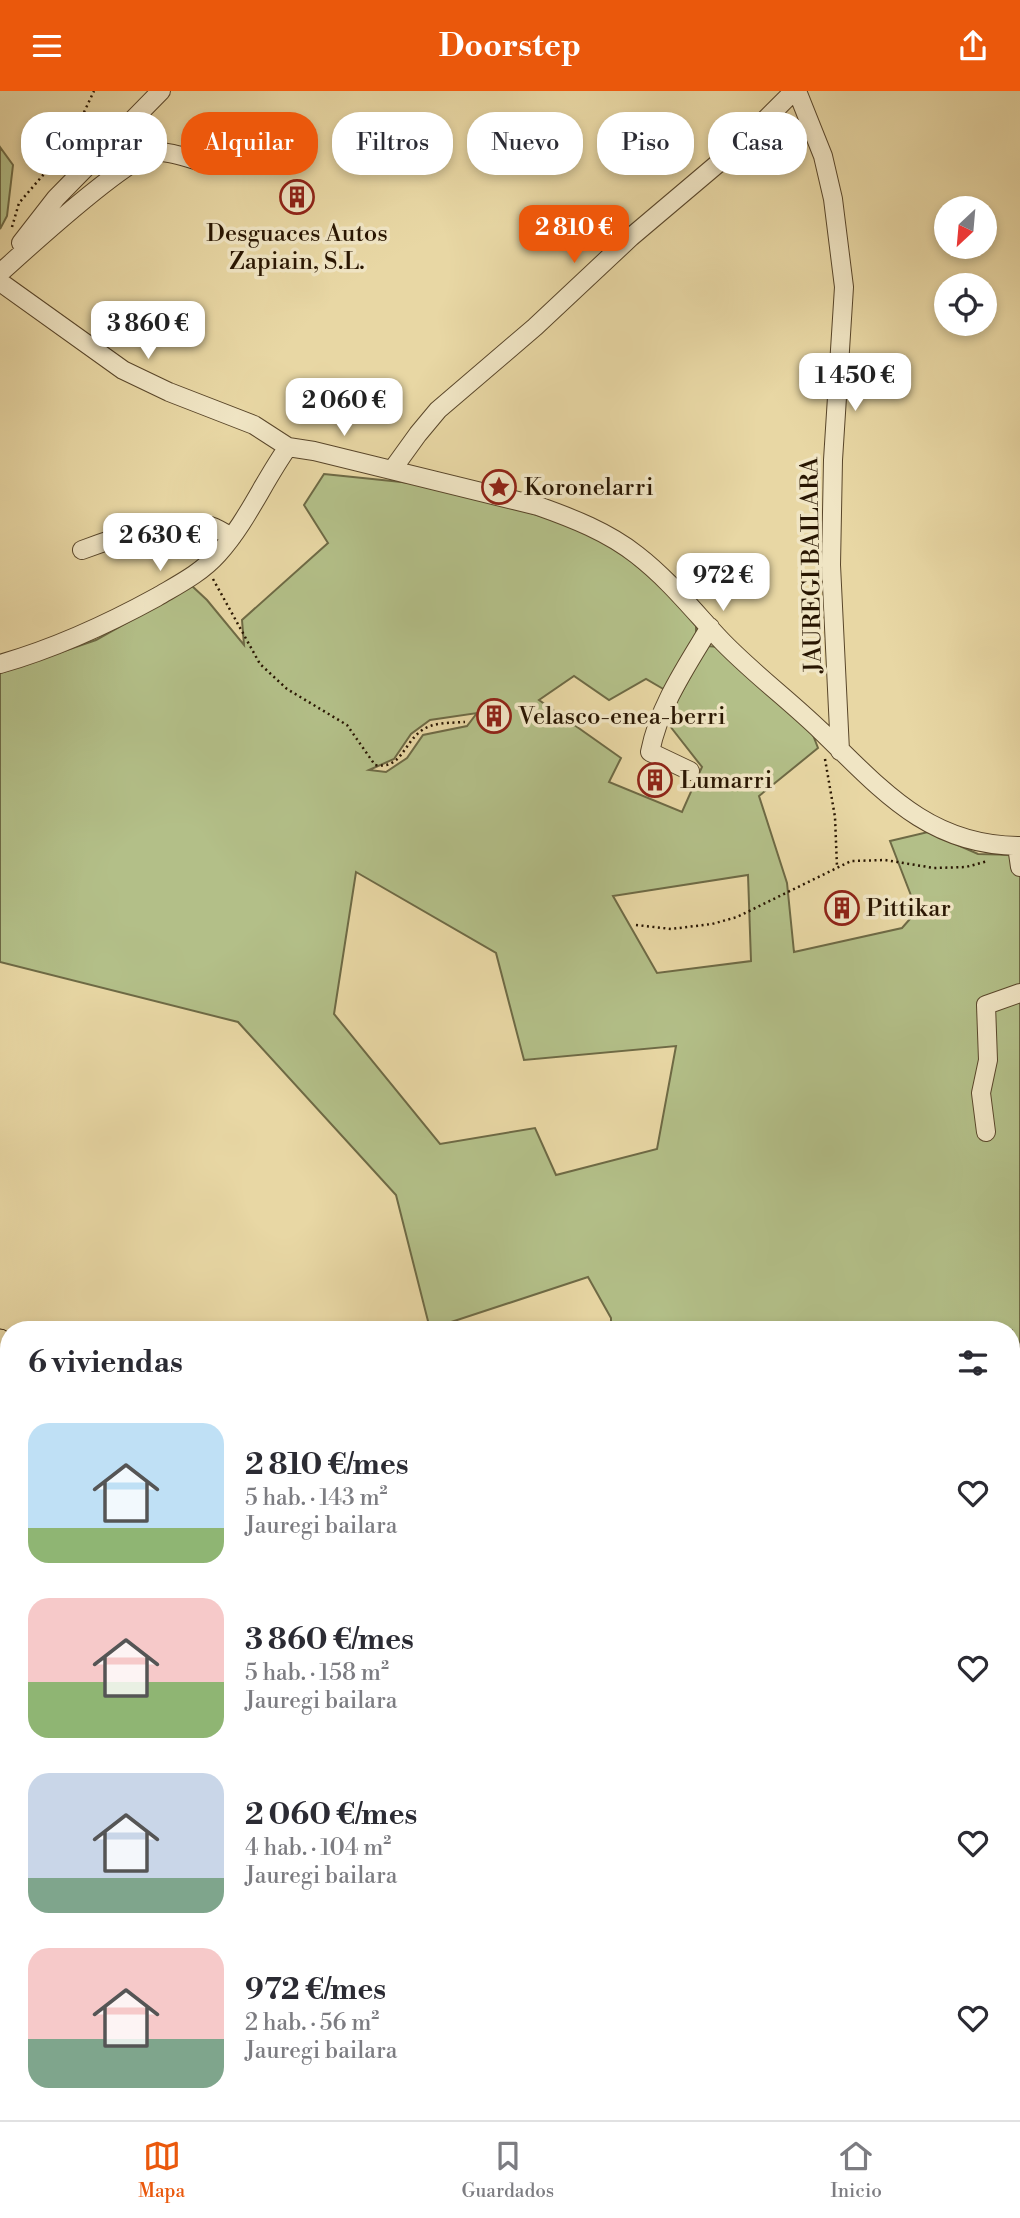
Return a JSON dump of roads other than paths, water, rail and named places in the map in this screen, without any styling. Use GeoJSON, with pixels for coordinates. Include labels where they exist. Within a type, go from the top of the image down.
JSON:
{"type":"FeatureCollection","features":[{"type":"Feature","properties":{"kind":"street"},"geometry":{"type":"LineString","coordinates":[[0,271],[56,198],[161,91]]}},
{"type":"Feature","properties":{"kind":"street","name":"JAUREGI BAILARA"},"geometry":{"type":"LineString","coordinates":[[392,470],[439,410],[535,327],[631,237],[741,144],[796,91],[823,156],[833,199],[844,287],[832,460],[831,565],[840,751]]}},
{"type":"Feature","properties":{"kind":"street"},"geometry":{"type":"LineString","coordinates":[[0,271],[132,162],[158,152],[181,157]]}},
{"type":"Feature","properties":{"kind":"street","name":"JAUREGI BAILARA"},"geometry":{"type":"LineString","coordinates":[[0,282],[123,370],[169,392],[254,425],[288,447],[538,506],[580,522],[634,552],[659,572],[720,639],[820,730],[886,795],[910,813],[948,833],[971,841],[995,846],[1019,846]]}},
{"type":"Feature","properties":{"kind":"street"},"geometry":{"type":"LineString","coordinates":[[0,664],[57,646],[111,622],[206,566],[249,514],[275,465],[288,447]]}},
{"type":"Feature","properties":{"kind":"street"},"geometry":{"type":"LineString","coordinates":[[82,550],[148,529],[180,525],[204,524],[232,537]]}},
{"type":"Feature","properties":{"kind":"street"},"geometry":{"type":"LineString","coordinates":[[690,771],[650,752],[655,727],[668,698],[710,627]]}},
{"type":"Feature","properties":{"kind":"street"},"geometry":{"type":"LineString","coordinates":[[1019,846],[1020,867]]}},
{"type":"Feature","properties":{"kind":"street"},"geometry":{"type":"LineString","coordinates":[[986,1132],[981,1093],[988,1060],[986,1005],[1020,993]]}},
{"type":"Feature","properties":{"kind":"place","name":"Desguaces Autos Zapiain, S.L."},"geometry":{"type":"Point","coordinates":[297,197]}},
{"type":"Feature","properties":{"kind":"place","name":"Koronelarri"},"geometry":{"type":"Point","coordinates":[499,487]}},
{"type":"Feature","properties":{"kind":"place","name":"Velasco-enea-berri"},"geometry":{"type":"Point","coordinates":[494,716]}},
{"type":"Feature","properties":{"kind":"place","name":"Lumarri"},"geometry":{"type":"Point","coordinates":[655,780]}},
{"type":"Feature","properties":{"kind":"place","name":"Pittikar"},"geometry":{"type":"Point","coordinates":[842,908]}}]}
